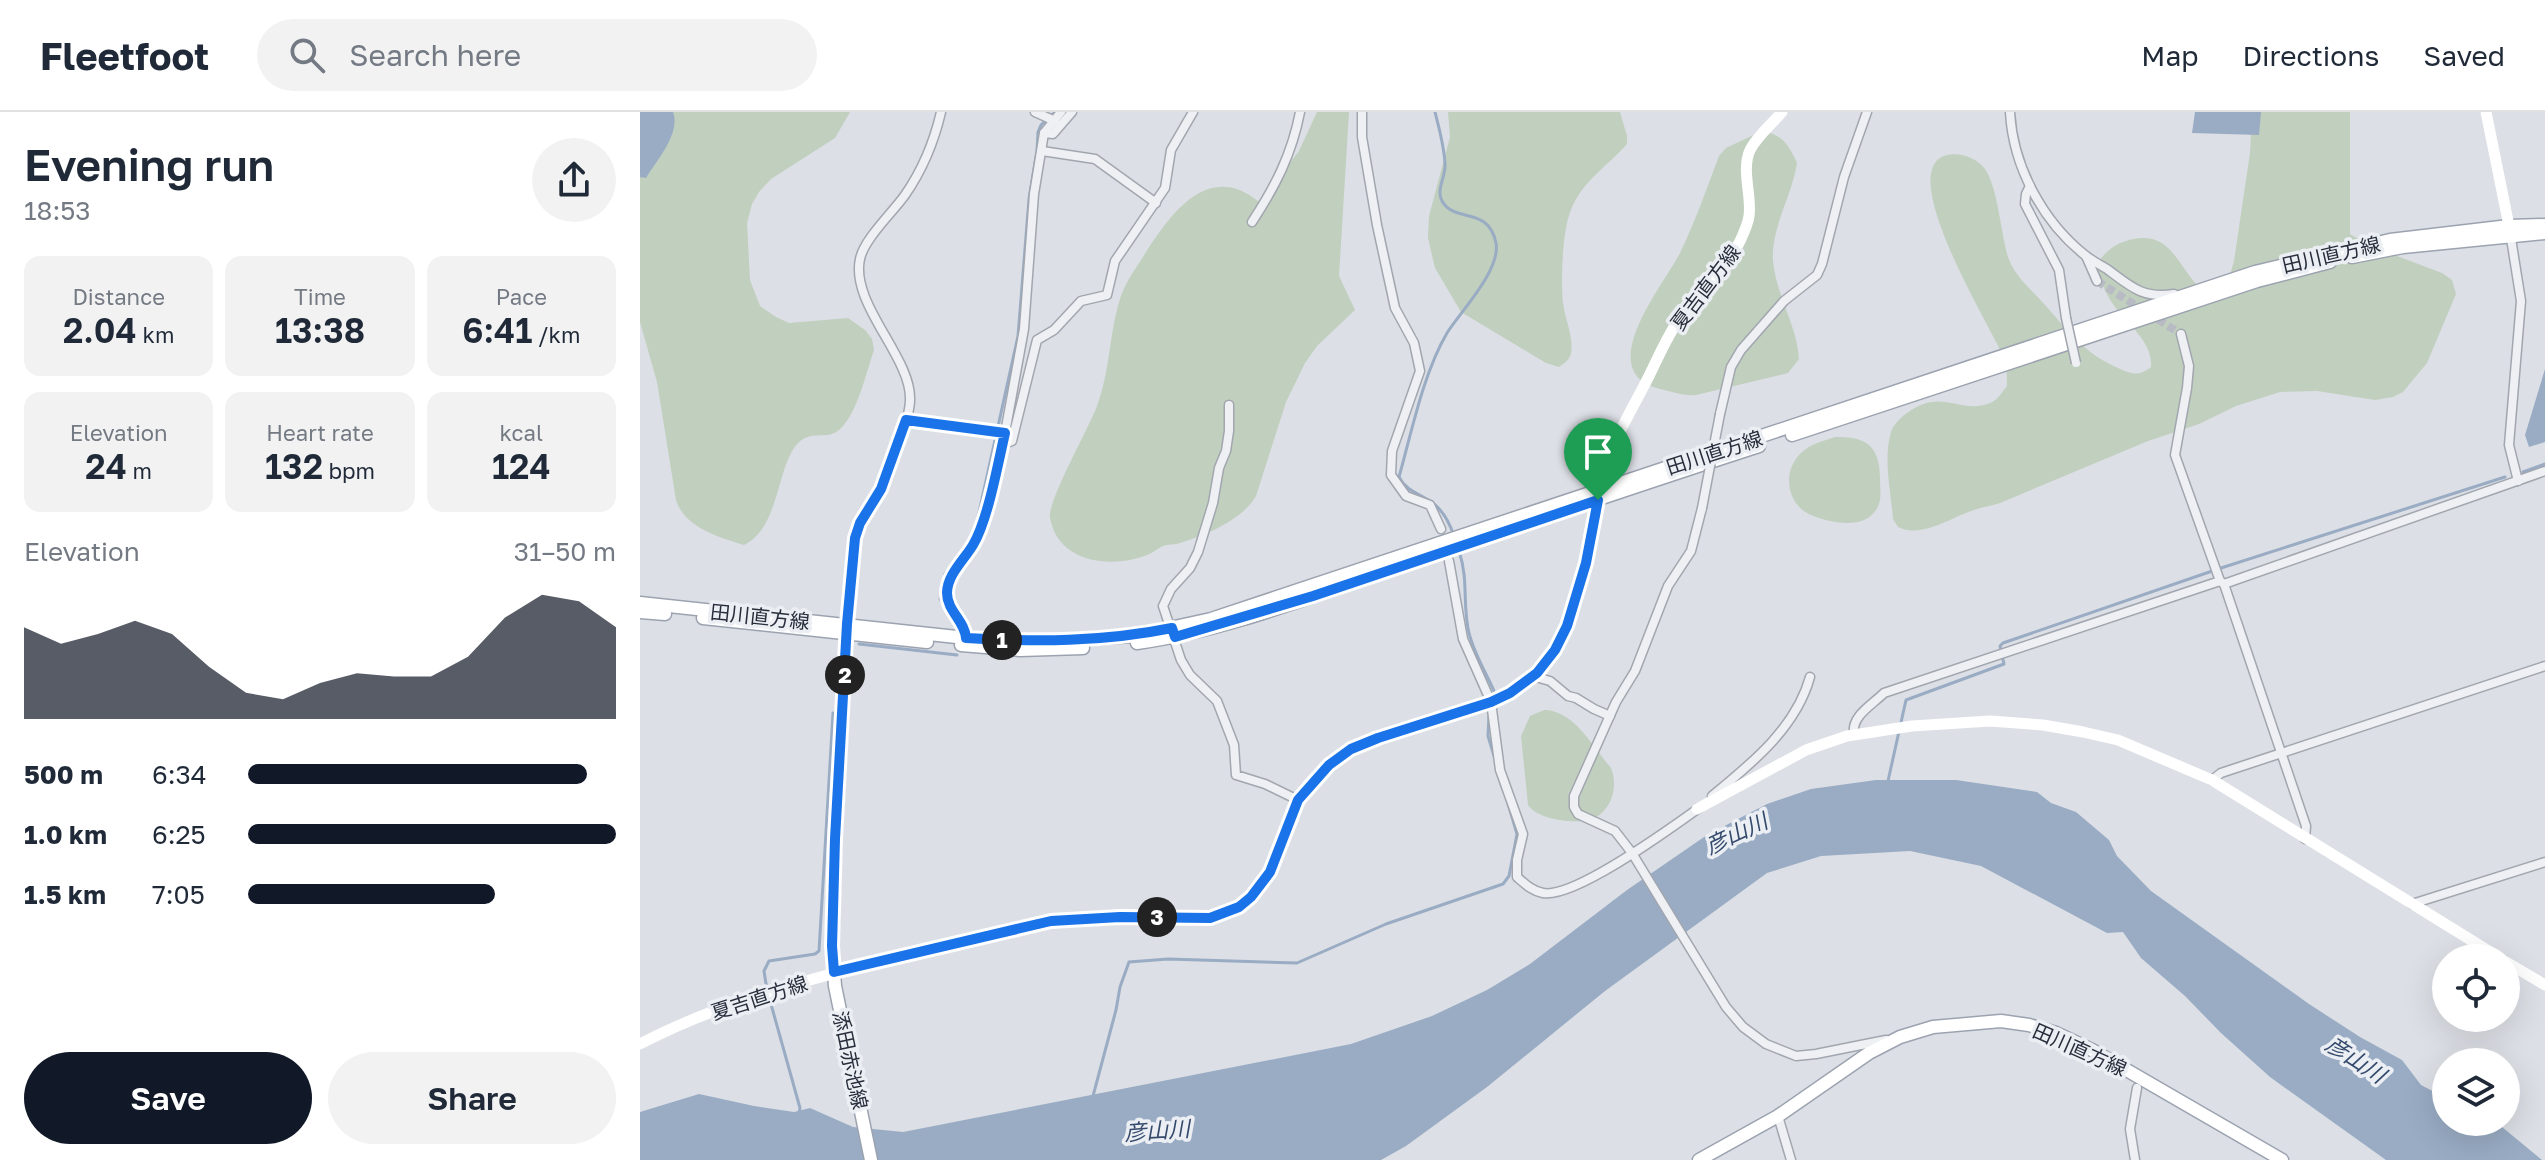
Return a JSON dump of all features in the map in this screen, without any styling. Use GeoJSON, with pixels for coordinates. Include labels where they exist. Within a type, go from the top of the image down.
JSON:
{"type":"FeatureCollection","features":[{"type":"Feature","properties":{"kind":"main road","name":"夏吉直方線"},"geometry":{"type":"LineString","coordinates":[[640,1044],[744,1000],[834,972],[1051,921],[1120,917],[1210,918],[1231,911],[1251,897],[1270,872],[1298,800],[1329,765],[1351,749],[1378,738],[1491,702],[1510,693],[1532,676],[1555,650],[1567,626],[1586,563],[1599,495],[1613,446],[1663,345],[1682,315],[1739,245],[1749,214],[1748,156],[1755,142],[1782,112]]}},
{"type":"Feature","properties":{"kind":"main road"},"geometry":{"type":"LineString","coordinates":[[2486,112],[2510,231]]}},
{"type":"Feature","properties":{"kind":"main road","name":"田川直方線"},"geometry":{"type":"LineString","coordinates":[[1599,495],[2257,281],[2343,258],[2545,225]]}},
{"type":"Feature","properties":{"kind":"main road","name":"田川直方線"},"geometry":{"type":"LineString","coordinates":[[640,603],[1035,650],[1107,647],[1313,596],[1599,495],[2195,291],[2268,269],[2390,240],[2510,231],[2545,233]]}},
{"type":"Feature","properties":{"kind":"main road","name":"田川直方線"},"geometry":{"type":"LineString","coordinates":[[640,612],[1031,642],[1173,633]]}},
{"type":"Feature","properties":{"kind":"main road","name":"添田赤池線"},"geometry":{"type":"LineString","coordinates":[[847,629],[832,946],[835,986],[871,1160]]}},
{"type":"Feature","properties":{"kind":"main road"},"geometry":{"type":"LineString","coordinates":[[1697,809],[1806,750],[1854,734],[1953,722],[2043,725],[2118,740],[2212,780],[2477,944]]}},
{"type":"Feature","properties":{"kind":"main road"},"geometry":{"type":"LineString","coordinates":[[2520,970],[2545,985]]}},
{"type":"Feature","properties":{"kind":"main road","name":"田川直方線"},"geometry":{"type":"LineString","coordinates":[[1699,1160],[1778,1116],[1869,1053],[1900,1037],[1933,1027],[2001,1021],[2043,1029],[2080,1044],[2282,1160]]}},
{"type":"Feature","properties":{"kind":"street"},"geometry":{"type":"LineString","coordinates":[[847,629],[855,538],[860,523],[881,489],[911,403],[907,378],[865,297],[859,272],[860,260],[864,249],[906,194],[923,165],[935,139],[941,112]]}},
{"type":"Feature","properties":{"kind":"street"},"geometry":{"type":"LineString","coordinates":[[1035,112],[1055,121]]}},
{"type":"Feature","properties":{"kind":"street"},"geometry":{"type":"LineString","coordinates":[[966,638],[965,630],[949,605],[948,587],[979,534],[1002,445],[1000,432],[1024,329],[1034,194],[1044,133],[1061,112]]}},
{"type":"Feature","properties":{"kind":"street"},"geometry":{"type":"LineString","coordinates":[[1044,133],[1053,134],[1072,112]]}},
{"type":"Feature","properties":{"kind":"street"},"geometry":{"type":"LineString","coordinates":[[1002,445],[1012,441],[1037,340],[1054,330],[1081,301],[1107,295],[1115,261],[1165,188],[1175,140],[1193,112]]}},
{"type":"Feature","properties":{"kind":"street"},"geometry":{"type":"LineString","coordinates":[[1252,222],[1275,188],[1300,112]]}},
{"type":"Feature","properties":{"kind":"street"},"geometry":{"type":"LineString","coordinates":[[1362,112],[1362,137],[1395,308],[1414,343],[1420,371],[1392,451],[1391,475],[1406,496],[1430,505],[1441,529]]}},
{"type":"Feature","properties":{"kind":"street"},"geometry":{"type":"LineString","coordinates":[[1867,112],[1844,177],[1817,275],[1784,301],[1741,350],[1731,367],[1691,551],[1668,586],[1635,671],[1610,716],[1574,796],[1574,807],[1578,814],[1615,831],[1681,929],[1726,1007],[1743,1027],[1766,1044],[1796,1056],[1900,1037]]}},
{"type":"Feature","properties":{"kind":"street"},"geometry":{"type":"LineString","coordinates":[[2010,112],[2011,133],[2030,186],[2043,209],[2086,256],[2138,290],[2156,297],[2195,291]]}},
{"type":"Feature","properties":{"kind":"street"},"geometry":{"type":"LineString","coordinates":[[1042,151],[1095,159],[1156,203]]}},
{"type":"Feature","properties":{"kind":"street"},"geometry":{"type":"LineString","coordinates":[[2030,186],[2025,204],[2059,270],[2076,363]]}},
{"type":"Feature","properties":{"kind":"street"},"geometry":{"type":"LineString","coordinates":[[2510,231],[2521,301],[2509,445],[2518,481]]}},
{"type":"Feature","properties":{"kind":"street"},"geometry":{"type":"LineString","coordinates":[[2086,256],[2097,281]]}},
{"type":"Feature","properties":{"kind":"street"},"geometry":{"type":"LineString","coordinates":[[2181,334],[2189,366],[2175,455],[2306,826],[2305,839]]}},
{"type":"Feature","properties":{"kind":"street"},"geometry":{"type":"LineString","coordinates":[[1229,405],[1226,451],[1198,552],[1190,568],[1171,589],[1163,606],[1181,660],[1190,675],[1217,701],[1234,745],[1236,775],[1265,784],[1298,800]]}},
{"type":"Feature","properties":{"kind":"street"},"geometry":{"type":"LineString","coordinates":[[906,420],[1000,432]]}},
{"type":"Feature","properties":{"kind":"street"},"geometry":{"type":"LineString","coordinates":[[1854,734],[1856,719],[1884,693],[2545,471]]}},
{"type":"Feature","properties":{"kind":"street"},"geometry":{"type":"LineString","coordinates":[[1449,561],[1463,639],[1491,702],[1500,770],[1523,834],[1517,877],[1528,887],[1546,894],[1577,885],[1614,866],[1697,809],[1778,735],[1800,705],[1810,677]]}},
{"type":"Feature","properties":{"kind":"street"},"geometry":{"type":"LineString","coordinates":[[2212,780],[2221,773],[2545,666]]}},
{"type":"Feature","properties":{"kind":"street"},"geometry":{"type":"LineString","coordinates":[[1532,676],[1550,681],[1568,696],[1610,716]]}},
{"type":"Feature","properties":{"kind":"street"},"geometry":{"type":"LineString","coordinates":[[2411,904],[2545,862]]}},
{"type":"Feature","properties":{"kind":"street"},"geometry":{"type":"LineString","coordinates":[[2135,1160],[2130,1129],[2137,1088]]}},
{"type":"Feature","properties":{"kind":"street"},"geometry":{"type":"LineString","coordinates":[[1778,1116],[1791,1160]]}},
{"type":"Feature","properties":{"kind":"green space"},"geometry":{"type":"Polygon","coordinates":[[[640,112],[850,112],[835,138],[771,179],[759,192],[747,223],[750,280],[760,306],[776,317],[789,323],[848,318],[865,330],[872,339],[874,350],[860,393],[845,423],[833,434],[809,436],[797,444],[786,465],[769,517],[755,538],[744,545],[714,535],[695,524],[680,510],[676,500],[657,382],[640,322],[640,112]]]}},
{"type":"Feature","properties":{"kind":"green space"},"geometry":{"type":"Polygon","coordinates":[[[1317,112],[1349,112],[1339,276],[1355,310],[1317,346],[1305,363],[1286,402],[1256,496],[1250,505],[1222,526],[1190,540],[1163,546],[1147,555],[1102,561],[1074,553],[1055,532],[1050,517],[1051,508],[1097,406],[1105,380],[1116,312],[1128,281],[1168,222],[1194,197],[1208,189],[1224,187],[1241,191],[1259,202],[1299,151],[1317,112]]]}},
{"type":"Feature","properties":{"kind":"green space"},"geometry":{"type":"Polygon","coordinates":[[[1448,112],[1620,112],[1627,144],[1582,190],[1566,228],[1562,295],[1572,347],[1569,358],[1559,367],[1546,363],[1461,312],[1435,268],[1428,238],[1429,216],[1450,137],[1448,112]]]}},
{"type":"Feature","properties":{"kind":"green space"},"geometry":{"type":"Polygon","coordinates":[[[2252,112],[2350,112],[2350,234],[2368,245],[2442,273],[2452,280],[2456,294],[2427,363],[2403,392],[2375,400],[2317,391],[2280,392],[2236,406],[2199,424],[2148,441],[2000,503],[1936,526],[1917,530],[1898,527],[1893,519],[1888,464],[1891,432],[1896,424],[1907,413],[1931,402],[1969,406],[1990,403],[2007,386],[2003,356],[1950,250],[1937,217],[1931,188],[1933,166],[1952,154],[1968,157],[1982,165],[1993,188],[2008,257],[2019,277],[2086,349],[2118,368],[2139,373],[2151,367],[2148,350],[2109,297],[2097,264],[2117,245],[2141,238],[2163,244],[2203,291],[2230,275],[2250,153],[2252,112]]]}},
{"type":"Feature","properties":{"kind":"green space"},"geometry":{"type":"Polygon","coordinates":[[[1760,132],[1779,137],[1797,163],[1775,236],[1773,261],[1778,286],[1795,334],[1799,359],[1788,373],[1696,395],[1660,389],[1640,380],[1632,365],[1632,347],[1638,327],[1680,253],[1719,156],[1726,148],[1760,132]]]}},
{"type":"Feature","properties":{"kind":"green space"},"geometry":{"type":"Polygon","coordinates":[[[1835,437],[1862,441],[1870,446],[1877,458],[1880,500],[1876,510],[1861,521],[1840,523],[1811,515],[1796,503],[1792,495],[1789,478],[1795,460],[1808,447],[1835,437]]]}},
{"type":"Feature","properties":{"kind":"green space"},"geometry":{"type":"Polygon","coordinates":[[[1544,710],[1565,716],[1574,723],[1611,768],[1614,783],[1611,799],[1596,817],[1564,821],[1539,814],[1528,805],[1521,736],[1530,716],[1544,710]]]}},
{"type":"Feature","properties":{"kind":"water"},"geometry":{"type":"Polygon","coordinates":[[[640,112],[673,112],[675,120],[667,146],[646,178],[640,177],[640,112]]]}},
{"type":"Feature","properties":{"kind":"water"},"geometry":{"type":"Polygon","coordinates":[[[2195,112],[2261,112],[2259,135],[2192,133],[2195,112]]]}},
{"type":"Feature","properties":{"kind":"water"},"geometry":{"type":"Polygon","coordinates":[[[2545,369],[2545,442],[2529,447],[2525,435],[2545,369]]]}},
{"type":"Feature","properties":{"kind":"water","name":"彦山川"},"geometry":{"type":"Polygon","coordinates":[[[1876,780],[1956,780],[2037,792],[2051,803],[2076,812],[2109,840],[2117,856],[2151,891],[2309,1004],[2402,1060],[2421,1085],[2432,1091],[2432,1136],[2513,1136],[2542,1160],[2386,1160],[2270,1077],[2141,958],[2123,932],[2107,933],[1981,866],[1910,851],[1821,856],[1767,873],[1605,991],[1487,1087],[1406,1146],[1381,1160],[640,1160],[640,1112],[699,1094],[794,1112],[810,1108],[853,1127],[903,1132],[1351,1044],[1432,1016],[1487,990],[1530,964],[1627,890],[1707,835],[1767,804],[1811,789],[1876,780]]]}},
{"type":"Feature","properties":{"kind":"waterway"},"geometry":{"type":"LineString","coordinates":[[974,535],[1018,336],[1029,199],[1038,132],[1055,112]]}},
{"type":"Feature","properties":{"kind":"waterway"},"geometry":{"type":"LineString","coordinates":[[1435,112],[1445,159],[1440,193],[1442,201],[1455,212],[1486,224],[1496,243],[1496,254],[1486,278],[1447,333],[1431,366],[1399,477],[1410,489],[1438,507],[1454,536]]}},
{"type":"Feature","properties":{"kind":"waterway"},"geometry":{"type":"LineString","coordinates":[[2523,472],[2545,464]]}},
{"type":"Feature","properties":{"kind":"waterway"},"geometry":{"type":"LineString","coordinates":[[1888,781],[1906,700],[2004,664],[2000,646],[2003,643],[2221,568],[2505,477]]}},
{"type":"Feature","properties":{"kind":"waterway"},"geometry":{"type":"LineString","coordinates":[[954,622],[940,599],[945,574],[970,541]]}},
{"type":"Feature","properties":{"kind":"waterway"},"geometry":{"type":"LineString","coordinates":[[1459,551],[1464,572],[1469,633],[1494,691]]}},
{"type":"Feature","properties":{"kind":"waterway"},"geometry":{"type":"LineString","coordinates":[[859,644],[957,655]]}},
{"type":"Feature","properties":{"kind":"waterway"},"geometry":{"type":"LineString","coordinates":[[767,990],[764,971],[769,961],[819,951],[833,713]]}},
{"type":"Feature","properties":{"kind":"waterway"},"geometry":{"type":"LineString","coordinates":[[1489,715],[1488,736],[1495,759]]}},
{"type":"Feature","properties":{"kind":"waterway"},"geometry":{"type":"LineString","coordinates":[[1093,1096],[1129,962],[1168,959],[1297,963],[1386,924],[1503,884],[1509,876],[1517,834],[1507,800]]}},
{"type":"Feature","properties":{"kind":"waterway"},"geometry":{"type":"LineString","coordinates":[[769,997],[799,1113]]}},
{"type":"Feature","properties":{"kind":"tunnel"},"geometry":{"type":"LineString","coordinates":[[2097,281],[2181,334]]}},
{"type":"Feature","properties":{"kind":"route"},"geometry":{"type":"LineString","coordinates":[[906,420],[1005,433],[979,534],[948,587],[949,605],[965,630],[966,638],[1031,642],[1094,640],[1172,628],[1175,637],[1313,596],[1598,500],[1586,563],[1567,626],[1555,650],[1537,673],[1510,693],[1491,702],[1378,738],[1351,749],[1329,765],[1298,800],[1270,872],[1239,907],[1210,918],[1120,917],[1051,921],[834,972],[835,839],[855,538],[860,523],[881,489],[906,420]]}}]}
